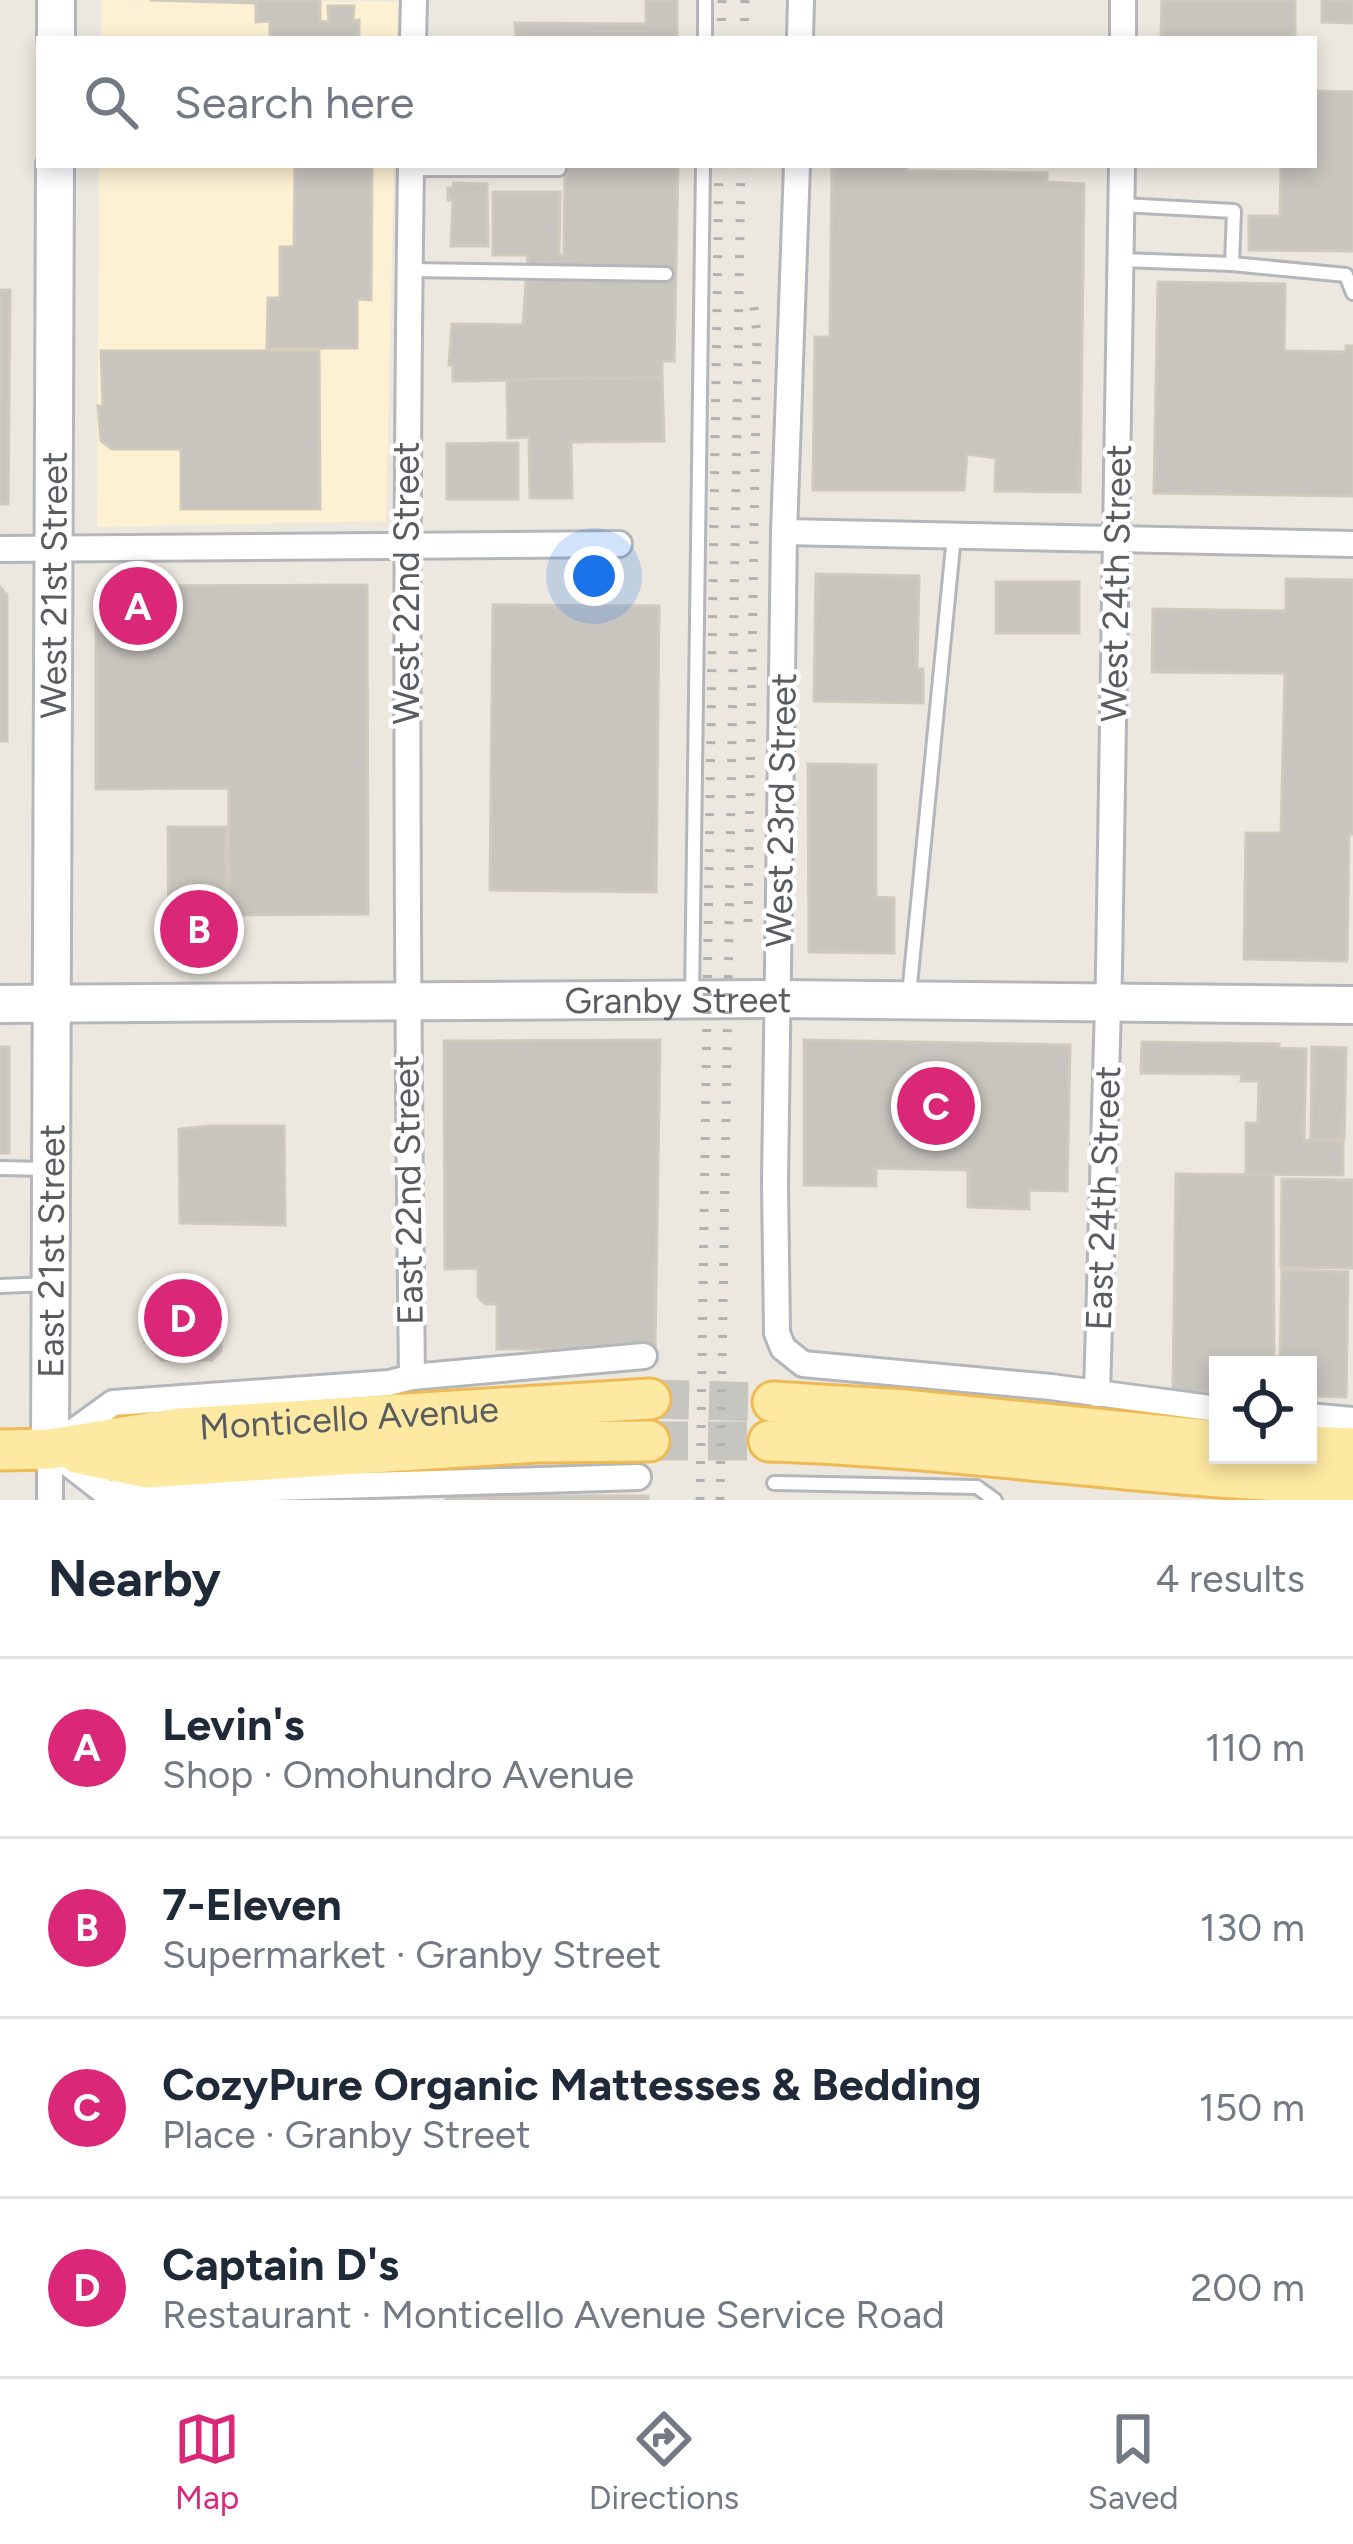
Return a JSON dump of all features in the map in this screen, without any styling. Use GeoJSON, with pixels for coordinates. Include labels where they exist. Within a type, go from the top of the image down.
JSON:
{"type":"FeatureCollection","features":[{"type":"Feature","properties":{"kind":"main road","name":"Monticello Avenue"},"geometry":{"type":"LineString","coordinates":[[0,1450],[50,1448],[179,1428],[650,1400]]}},
{"type":"Feature","properties":{"kind":"main road"},"geometry":{"type":"LineString","coordinates":[[1209,1440],[922,1412],[771,1422],[937,1451],[1202,1478],[1353,1484]]}},
{"type":"Feature","properties":{"kind":"main road","name":"Monticello Avenue"},"geometry":{"type":"LineString","coordinates":[[50,1448],[147,1468],[537,1442],[644,1459]]}},
{"type":"Feature","properties":{"kind":"main road"},"geometry":{"type":"LineString","coordinates":[[1317,1446],[1353,1448]]}},
{"type":"Feature","properties":{"kind":"street"},"geometry":{"type":"LineString","coordinates":[[56,0],[56,36]]}},
{"type":"Feature","properties":{"kind":"street"},"geometry":{"type":"LineString","coordinates":[[413,36],[414,0]]}},
{"type":"Feature","properties":{"kind":"street"},"geometry":{"type":"LineString","coordinates":[[800,36],[801,0]]}},
{"type":"Feature","properties":{"kind":"street"},"geometry":{"type":"LineString","coordinates":[[1123,36],[1124,0]]}},
{"type":"Feature","properties":{"kind":"street","name":"West 21st Street"},"geometry":{"type":"LineString","coordinates":[[51,1004],[56,168]]}},
{"type":"Feature","properties":{"kind":"street","name":"West 22nd Street"},"geometry":{"type":"LineString","coordinates":[[405,1002],[411,168]]}},
{"type":"Feature","properties":{"kind":"street","name":"West 23rd Street"},"geometry":{"type":"LineString","coordinates":[[797,168],[784,532],[777,1333],[783,1348],[803,1364],[1097,1394]]}},
{"type":"Feature","properties":{"kind":"street","name":"West 24th Street"},"geometry":{"type":"LineString","coordinates":[[1109,1001],[1122,168]]}},
{"type":"Feature","properties":{"kind":"street"},"geometry":{"type":"LineString","coordinates":[[784,532],[1353,544]]}},
{"type":"Feature","properties":{"kind":"street"},"geometry":{"type":"LineString","coordinates":[[0,549],[619,544]]}},
{"type":"Feature","properties":{"kind":"street","name":"Granby Street"},"geometry":{"type":"LineString","coordinates":[[0,1004],[778,999],[1353,1005]]}},
{"type":"Feature","properties":{"kind":"street","name":"East 24th Street"},"geometry":{"type":"LineString","coordinates":[[1097,1394],[1109,1001]]}},
{"type":"Feature","properties":{"kind":"street","name":"East 22nd Street"},"geometry":{"type":"LineString","coordinates":[[405,1002],[412,1377]]}},
{"type":"Feature","properties":{"kind":"street","name":"East 21st Street"},"geometry":{"type":"LineString","coordinates":[[50,1500],[51,1004]]}},
{"type":"Feature","properties":{"kind":"street"},"geometry":{"type":"LineString","coordinates":[[644,1356],[389,1383],[113,1403],[50,1448],[106,1493],[405,1491],[644,1459]]}},
{"type":"Feature","properties":{"kind":"street"},"geometry":{"type":"LineString","coordinates":[[1097,1394],[1209,1408]]}},
{"type":"Feature","properties":{"kind":"street"},"geometry":{"type":"LineString","coordinates":[[1317,1418],[1353,1420]]}},
{"type":"Feature","properties":{"kind":"lane"},"geometry":{"type":"LineString","coordinates":[[704,36],[705,0]]}},
{"type":"Feature","properties":{"kind":"lane"},"geometry":{"type":"LineString","coordinates":[[485,168],[559,169]]}},
{"type":"Feature","properties":{"kind":"lane"},"geometry":{"type":"LineString","coordinates":[[692,999],[703,168]]}},
{"type":"Feature","properties":{"kind":"lane"},"geometry":{"type":"LineString","coordinates":[[1122,205],[1234,212],[1232,264]]}},
{"type":"Feature","properties":{"kind":"lane"},"geometry":{"type":"LineString","coordinates":[[1120,260],[1346,275],[1353,293]]}},
{"type":"Feature","properties":{"kind":"lane"},"geometry":{"type":"LineString","coordinates":[[410,270],[666,274]]}},
{"type":"Feature","properties":{"kind":"lane"},"geometry":{"type":"LineString","coordinates":[[908,1000],[954,536]]}},
{"type":"Feature","properties":{"kind":"lane"},"geometry":{"type":"LineString","coordinates":[[0,1168],[50,1168]]}},
{"type":"Feature","properties":{"kind":"lane"},"geometry":{"type":"LineString","coordinates":[[0,1286],[50,1284]]}},
{"type":"Feature","properties":{"kind":"lane"},"geometry":{"type":"LineString","coordinates":[[774,1483],[977,1487],[995,1500]]}},
{"type":"Feature","properties":{"kind":"shaded area"},"geometry":{"type":"Polygon","coordinates":[[[102,0],[398,2],[397,36],[101,36],[102,0]]]}},
{"type":"Feature","properties":{"kind":"shaded area"},"geometry":{"type":"Polygon","coordinates":[[[99,168],[394,168],[386,521],[97,527],[99,168]]]}},
{"type":"Feature","properties":{"kind":"building"},"geometry":{"type":"Polygon","coordinates":[[[150,0],[320,0],[320,21],[329,22],[328,6],[354,6],[359,36],[270,36],[270,21],[256,22],[256,3],[150,0]]]}},
{"type":"Feature","properties":{"kind":"building"},"geometry":{"type":"Polygon","coordinates":[[[646,0],[677,0],[677,36],[516,36],[515,23],[646,24],[646,0]]]}},
{"type":"Feature","properties":{"kind":"building"},"geometry":{"type":"Polygon","coordinates":[[[1162,0],[1295,0],[1295,36],[1161,36],[1162,0]]]}},
{"type":"Feature","properties":{"kind":"building"},"geometry":{"type":"Polygon","coordinates":[[[1322,0],[1353,0],[1353,23],[1322,22],[1322,0]]]}},
{"type":"Feature","properties":{"kind":"building"},"geometry":{"type":"Polygon","coordinates":[[[1317,91],[1353,92],[1353,251],[1249,250],[1249,216],[1280,216],[1281,168],[1317,168],[1317,91]]]}},
{"type":"Feature","properties":{"kind":"building"},"geometry":{"type":"Polygon","coordinates":[[[295,168],[372,168],[371,300],[357,299],[357,348],[267,348],[268,298],[280,298],[280,247],[294,247],[295,168]]]}},
{"type":"Feature","properties":{"kind":"building"},"geometry":{"type":"Polygon","coordinates":[[[565,168],[678,168],[674,361],[662,361],[662,378],[453,381],[453,365],[449,365],[452,324],[523,325],[528,255],[493,255],[493,192],[560,192],[559,255],[564,255],[565,168]]]}},
{"type":"Feature","properties":{"kind":"building"},"geometry":{"type":"Polygon","coordinates":[[[832,168],[1047,173],[1047,182],[1084,184],[1080,492],[995,491],[996,458],[967,454],[964,490],[813,490],[815,337],[830,337],[832,168]]]}},
{"type":"Feature","properties":{"kind":"building"},"geometry":{"type":"Polygon","coordinates":[[[454,183],[487,184],[488,246],[451,246],[453,200],[448,200],[448,188],[454,183]]]}},
{"type":"Feature","properties":{"kind":"building"},"geometry":{"type":"Polygon","coordinates":[[[1158,282],[1285,284],[1284,351],[1346,352],[1346,346],[1353,346],[1353,496],[1154,493],[1158,282]]]}},
{"type":"Feature","properties":{"kind":"building"},"geometry":{"type":"Polygon","coordinates":[[[0,290],[10,290],[8,504],[0,504],[0,290]]]}},
{"type":"Feature","properties":{"kind":"building"},"geometry":{"type":"Polygon","coordinates":[[[101,351],[319,351],[320,509],[181,509],[181,449],[112,449],[101,441],[101,351]]]}},
{"type":"Feature","properties":{"kind":"building"},"geometry":{"type":"Polygon","coordinates":[[[662,378],[664,441],[571,442],[572,498],[530,498],[529,437],[508,438],[507,380],[662,378]]]}},
{"type":"Feature","properties":{"kind":"building"},"geometry":{"type":"Polygon","coordinates":[[[518,443],[518,499],[447,499],[447,444],[518,443]]]}},
{"type":"Feature","properties":{"kind":"building"},"geometry":{"type":"Polygon","coordinates":[[[816,574],[919,576],[917,669],[923,669],[923,703],[814,701],[816,574]]]}},
{"type":"Feature","properties":{"kind":"building"},"geometry":{"type":"Polygon","coordinates":[[[1286,579],[1353,580],[1353,834],[1349,834],[1347,961],[1244,959],[1246,833],[1281,833],[1285,673],[1152,672],[1153,609],[1286,611],[1286,579]]]}},
{"type":"Feature","properties":{"kind":"building"},"geometry":{"type":"Polygon","coordinates":[[[996,582],[1079,582],[1079,633],[996,633],[996,582]]]}},
{"type":"Feature","properties":{"kind":"building"},"geometry":{"type":"Polygon","coordinates":[[[367,585],[368,914],[229,915],[229,788],[96,789],[96,591],[108,586],[367,585]]]}},
{"type":"Feature","properties":{"kind":"building"},"geometry":{"type":"Polygon","coordinates":[[[0,587],[7,595],[7,741],[0,741],[0,587]]]}},
{"type":"Feature","properties":{"kind":"building"},"geometry":{"type":"Polygon","coordinates":[[[493,605],[659,606],[656,892],[490,890],[493,605]]]}},
{"type":"Feature","properties":{"kind":"building"},"geometry":{"type":"Polygon","coordinates":[[[808,764],[876,765],[876,897],[894,898],[894,953],[809,952],[808,764]]]}},
{"type":"Feature","properties":{"kind":"building"},"geometry":{"type":"Polygon","coordinates":[[[168,827],[226,827],[227,959],[169,959],[168,827]]]}},
{"type":"Feature","properties":{"kind":"building"},"geometry":{"type":"Polygon","coordinates":[[[660,1040],[655,1349],[497,1349],[497,1304],[485,1304],[478,1297],[478,1268],[445,1269],[444,1041],[660,1040]]]}},
{"type":"Feature","properties":{"kind":"building"},"geometry":{"type":"Polygon","coordinates":[[[804,1040],[1070,1045],[1067,1191],[1029,1190],[1029,1209],[968,1207],[968,1170],[876,1168],[876,1186],[804,1185],[804,1040]]]}},
{"type":"Feature","properties":{"kind":"building"},"geometry":{"type":"Polygon","coordinates":[[[1142,1042],[1279,1044],[1278,1048],[1306,1049],[1304,1140],[1343,1141],[1343,1175],[1246,1174],[1246,1123],[1258,1123],[1259,1081],[1241,1081],[1242,1074],[1141,1073],[1142,1042]]]}},
{"type":"Feature","properties":{"kind":"building"},"geometry":{"type":"Polygon","coordinates":[[[0,1047],[9,1047],[9,1153],[0,1153],[0,1047]]]}},
{"type":"Feature","properties":{"kind":"building"},"geometry":{"type":"Polygon","coordinates":[[[1312,1047],[1346,1048],[1344,1139],[1311,1139],[1312,1047]]]}},
{"type":"Feature","properties":{"kind":"building"},"geometry":{"type":"Polygon","coordinates":[[[284,1126],[285,1225],[180,1223],[179,1129],[284,1126]]]}},
{"type":"Feature","properties":{"kind":"building"},"geometry":{"type":"Polygon","coordinates":[[[1176,1174],[1273,1175],[1274,1356],[1209,1356],[1209,1392],[1173,1392],[1176,1174]]]}},
{"type":"Feature","properties":{"kind":"building"},"geometry":{"type":"Polygon","coordinates":[[[1282,1179],[1353,1180],[1353,1268],[1281,1267],[1282,1179]]]}},
{"type":"Feature","properties":{"kind":"building"},"geometry":{"type":"Polygon","coordinates":[[[1282,1270],[1348,1272],[1346,1397],[1317,1396],[1317,1356],[1280,1356],[1282,1270]]]}},
{"type":"Feature","properties":{"kind":"building"},"geometry":{"type":"Polygon","coordinates":[[[197,1281],[197,1286],[212,1286],[221,1294],[221,1351],[212,1360],[161,1360],[153,1351],[153,1342],[145,1342],[146,1295],[153,1295],[161,1286],[197,1281]]]}},
{"type":"Feature","properties":{"kind":"building"},"geometry":{"type":"Polygon","coordinates":[[[446,1496],[648,1496],[648,1500],[446,1500],[446,1496]]]}},
{"type":"Feature","properties":{"kind":"tunnel"},"geometry":{"type":"LineString","coordinates":[[650,1399],[773,1402]]}},
{"type":"Feature","properties":{"kind":"tunnel"},"geometry":{"type":"LineString","coordinates":[[649,1441],[769,1441]]}},
{"type":"Feature","properties":{"kind":"railway"},"geometry":{"type":"LineString","coordinates":[[721,36],[722,0]]}},
{"type":"Feature","properties":{"kind":"railway"},"geometry":{"type":"LineString","coordinates":[[744,36],[745,0]]}},
{"type":"Feature","properties":{"kind":"railway"},"geometry":{"type":"LineString","coordinates":[[700,1500],[719,168]]}},
{"type":"Feature","properties":{"kind":"railway"},"geometry":{"type":"LineString","coordinates":[[720,1500],[741,168]]}},
{"type":"Feature","properties":{"kind":"railway"},"geometry":{"type":"LineString","coordinates":[[748,922],[757,335],[753,297]]}},
{"type":"Feature","properties":{"kind":"place","name":"Levin's"},"geometry":{"type":"Point","coordinates":[138,606]}},
{"type":"Feature","properties":{"kind":"place","name":"7-Eleven"},"geometry":{"type":"Point","coordinates":[199,929]}},
{"type":"Feature","properties":{"kind":"place","name":"CozyPure Organic Mattesses & Bedding"},"geometry":{"type":"Point","coordinates":[936,1106]}},
{"type":"Feature","properties":{"kind":"place","name":"Captain D's"},"geometry":{"type":"Point","coordinates":[183,1318]}}]}
